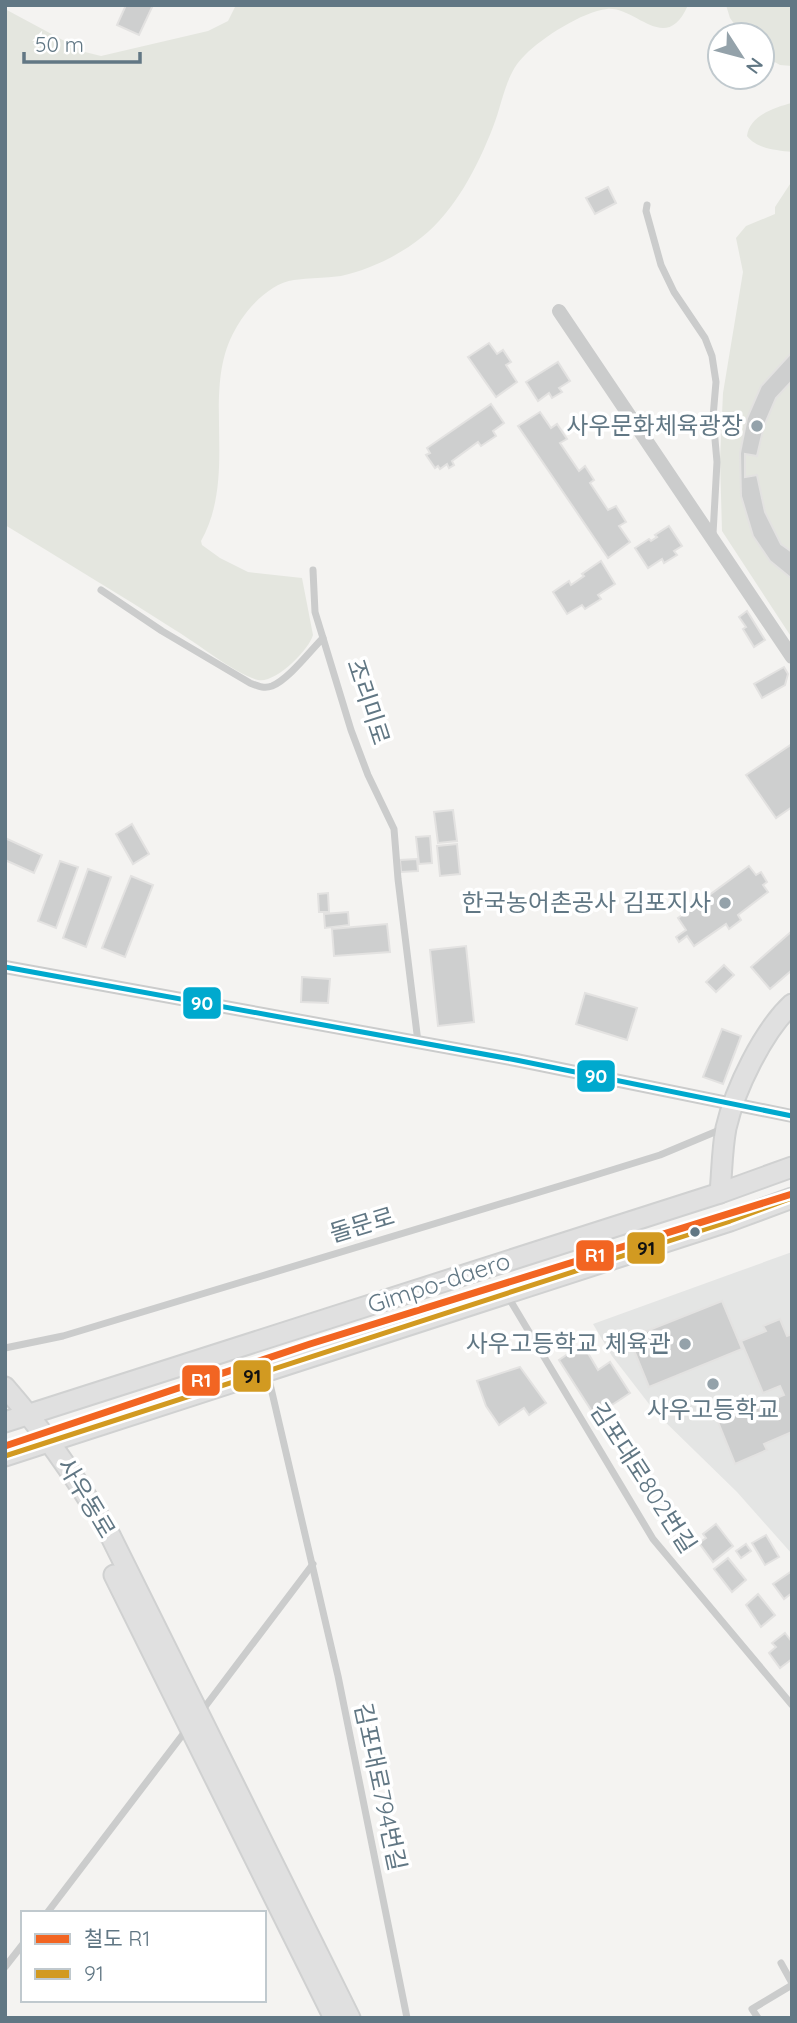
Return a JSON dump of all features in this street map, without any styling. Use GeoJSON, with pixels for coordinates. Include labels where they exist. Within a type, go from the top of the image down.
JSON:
{"type":"FeatureCollection","features":[{"type":"Feature","properties":{"kind":"main road"},"geometry":{"type":"LineString","coordinates":[[720,1193],[726,1127],[733,1105],[769,1030],[792,1004]]}},
{"type":"Feature","properties":{"kind":"main road","name":"Gimpo-daero"},"geometry":{"type":"LineString","coordinates":[[5,1422],[720,1193],[792,1167]]}},
{"type":"Feature","properties":{"kind":"main road","name":"Gimpo-daero"},"geometry":{"type":"LineString","coordinates":[[5,1456],[730,1221],[792,1198]]}},
{"type":"Feature","properties":{"kind":"main road"},"geometry":{"type":"LineString","coordinates":[[730,1221],[792,1205]]}},
{"type":"Feature","properties":{"kind":"main road","name":"사우동로"},"geometry":{"type":"LineString","coordinates":[[5,1387],[51,1441],[349,2018]]}},
{"type":"Feature","properties":{"kind":"main road","name":"사우동로"},"geometry":{"type":"LineString","coordinates":[[194,1721],[334,2018]]}},
{"type":"Feature","properties":{"kind":"street"},"geometry":{"type":"LineString","coordinates":[[559,311],[792,657]]}},
{"type":"Feature","properties":{"kind":"street"},"geometry":{"type":"LineString","coordinates":[[5,967],[516,1060],[792,1116]]}},
{"type":"Feature","properties":{"kind":"lane"},"geometry":{"type":"LineString","coordinates":[[647,205],[646,211],[661,265],[674,292],[705,338],[714,368],[717,463],[712,538]]}},
{"type":"Feature","properties":{"kind":"lane"},"geometry":{"type":"LineString","coordinates":[[313,570],[316,612],[323,638]]}},
{"type":"Feature","properties":{"kind":"lane","name":"조리미로"},"geometry":{"type":"LineString","coordinates":[[101,590],[182,643],[250,683],[262,687],[281,681],[323,638],[355,741],[394,829],[418,1042]]}},
{"type":"Feature","properties":{"kind":"lane","name":"돌문로"},"geometry":{"type":"LineString","coordinates":[[5,1348],[63,1336],[586,1178],[660,1155],[726,1127]]}},
{"type":"Feature","properties":{"kind":"lane","name":"김포대로802번길"},"geometry":{"type":"LineString","coordinates":[[506,1293],[653,1539],[792,1704]]}},
{"type":"Feature","properties":{"kind":"lane","name":"김포대로794번길"},"geometry":{"type":"LineString","coordinates":[[267,1371],[313,1564],[407,2018]]}},
{"type":"Feature","properties":{"kind":"lane"},"geometry":{"type":"LineString","coordinates":[[49,1911],[313,1564]]}},
{"type":"Feature","properties":{"kind":"lane"},"geometry":{"type":"LineString","coordinates":[[5,1967],[21,1947]]}},
{"type":"Feature","properties":{"kind":"lane"},"geometry":{"type":"LineString","coordinates":[[758,2018],[752,2009],[792,1984],[781,1962]]}},
{"type":"Feature","properties":{"kind":"shaded area"},"geometry":{"type":"Polygon","coordinates":[[[236,5],[688,5],[679,20],[670,27],[660,28],[618,10],[607,9],[563,26],[518,63],[473,172],[445,214],[422,237],[384,261],[362,270],[341,276],[294,280],[276,286],[252,306],[240,322],[225,354],[220,379],[217,488],[212,515],[201,541],[202,545],[220,558],[248,572],[302,578],[313,635],[305,649],[290,665],[265,680],[249,677],[227,665],[5,525],[5,9],[85,52],[101,56],[208,31],[228,21],[236,5]]]}},
{"type":"Feature","properties":{"kind":"shaded area"},"geometry":{"type":"Polygon","coordinates":[[[726,5],[792,5],[792,66],[776,63],[776,21],[732,21],[726,5]]]}},
{"type":"Feature","properties":{"kind":"shaded area"},"geometry":{"type":"Polygon","coordinates":[[[792,103],[792,152],[761,146],[747,136],[752,123],[758,118],[792,103]]]}},
{"type":"Feature","properties":{"kind":"shaded area","name":"사우문화체육광장"},"geometry":{"type":"Polygon","coordinates":[[[792,181],[792,638],[722,531],[720,459],[723,393],[743,272],[736,238],[746,226],[775,214],[775,207],[792,181]]]}},
{"type":"Feature","properties":{"kind":"shaded area","name":"사우고등학교"},"geometry":{"type":"Polygon","coordinates":[[[792,1252],[792,1554],[737,1492],[656,1413],[612,1356],[593,1324],[792,1252]]]}},
{"type":"Feature","properties":{"kind":"building"},"geometry":{"type":"Polygon","coordinates":[[[126,5],[153,5],[139,35],[117,25],[126,5]]]}},
{"type":"Feature","properties":{"kind":"building"},"geometry":{"type":"Polygon","coordinates":[[[608,187],[616,203],[595,214],[586,198],[608,187]]]}},
{"type":"Feature","properties":{"kind":"building"},"geometry":{"type":"Polygon","coordinates":[[[489,343],[497,354],[503,350],[511,362],[506,365],[517,382],[496,397],[468,357],[489,343]]]}},
{"type":"Feature","properties":{"kind":"building"},"geometry":{"type":"Polygon","coordinates":[[[792,352],[792,381],[776,398],[764,426],[757,456],[745,454],[745,477],[757,475],[765,512],[781,544],[792,552],[792,579],[770,561],[753,536],[741,496],[740,453],[747,418],[761,386],[792,352]]]}},
{"type":"Feature","properties":{"kind":"building"},"geometry":{"type":"Polygon","coordinates":[[[558,362],[570,381],[559,388],[562,392],[552,398],[549,393],[538,401],[526,382],[558,362]]]}},
{"type":"Feature","properties":{"kind":"building"},"geometry":{"type":"Polygon","coordinates":[[[491,404],[504,423],[493,431],[496,436],[481,446],[478,442],[452,461],[454,465],[449,468],[447,464],[440,469],[438,466],[435,468],[426,455],[430,453],[427,448],[491,404]]]}},
{"type":"Feature","properties":{"kind":"building"},"geometry":{"type":"Polygon","coordinates":[[[540,412],[551,428],[557,424],[567,439],[560,443],[579,471],[585,466],[594,480],[590,483],[608,510],[616,506],[626,522],[619,526],[630,542],[608,558],[518,426],[540,412]]]}},
{"type":"Feature","properties":{"kind":"building"},"geometry":{"type":"Polygon","coordinates":[[[669,526],[682,546],[674,551],[677,555],[664,563],[662,559],[648,568],[635,548],[649,539],[651,541],[669,526]]]}},
{"type":"Feature","properties":{"kind":"building"},"geometry":{"type":"Polygon","coordinates":[[[601,561],[615,584],[598,595],[601,599],[585,609],[582,605],[567,614],[553,592],[569,581],[571,585],[601,561]]]}},
{"type":"Feature","properties":{"kind":"building"},"geometry":{"type":"Polygon","coordinates":[[[747,611],[765,640],[754,647],[739,617],[747,611]]]}},
{"type":"Feature","properties":{"kind":"building"},"geometry":{"type":"Polygon","coordinates":[[[784,667],[788,674],[785,685],[762,698],[754,684],[784,667]]]}},
{"type":"Feature","properties":{"kind":"building"},"geometry":{"type":"Polygon","coordinates":[[[792,744],[792,807],[776,818],[746,775],[792,744]]]}},
{"type":"Feature","properties":{"kind":"building"},"geometry":{"type":"Polygon","coordinates":[[[453,810],[457,841],[438,843],[434,812],[453,810]]]}},
{"type":"Feature","properties":{"kind":"building"},"geometry":{"type":"Polygon","coordinates":[[[132,824],[149,854],[133,864],[116,834],[132,824]]]}},
{"type":"Feature","properties":{"kind":"building"},"geometry":{"type":"Polygon","coordinates":[[[430,836],[432,863],[419,864],[416,837],[430,836]]]}},
{"type":"Feature","properties":{"kind":"building"},"geometry":{"type":"Polygon","coordinates":[[[5,838],[42,855],[34,873],[5,860],[5,838]]]}},
{"type":"Feature","properties":{"kind":"building"},"geometry":{"type":"Polygon","coordinates":[[[457,844],[460,874],[440,876],[437,846],[457,844]]]}},
{"type":"Feature","properties":{"kind":"building"},"geometry":{"type":"Polygon","coordinates":[[[417,859],[418,871],[401,872],[400,860],[417,859]]]}},
{"type":"Feature","properties":{"kind":"building"},"geometry":{"type":"Polygon","coordinates":[[[60,861],[78,867],[56,928],[38,921],[60,861]]]}},
{"type":"Feature","properties":{"kind":"building","name":"한국농어촌공사 김포지사"},"geometry":{"type":"Polygon","coordinates":[[[749,866],[756,875],[761,872],[767,882],[763,885],[768,892],[738,915],[741,920],[729,929],[726,924],[694,946],[687,936],[679,942],[676,937],[686,930],[678,918],[749,866]]]}},
{"type":"Feature","properties":{"kind":"building"},"geometry":{"type":"Polygon","coordinates":[[[88,869],[111,877],[86,947],[63,938],[88,869]]]}},
{"type":"Feature","properties":{"kind":"building"},"geometry":{"type":"Polygon","coordinates":[[[131,876],[153,885],[125,957],[102,948],[131,876]]]}},
{"type":"Feature","properties":{"kind":"building"},"geometry":{"type":"Polygon","coordinates":[[[328,893],[329,912],[319,912],[318,894],[328,893]]]}},
{"type":"Feature","properties":{"kind":"building"},"geometry":{"type":"Polygon","coordinates":[[[348,912],[349,925],[325,928],[324,914],[348,912]]]}},
{"type":"Feature","properties":{"kind":"building"},"geometry":{"type":"Polygon","coordinates":[[[387,924],[390,952],[334,956],[332,929],[387,924]]]}},
{"type":"Feature","properties":{"kind":"building"},"geometry":{"type":"Polygon","coordinates":[[[792,931],[792,970],[770,989],[751,967],[792,931]]]}},
{"type":"Feature","properties":{"kind":"building"},"geometry":{"type":"Polygon","coordinates":[[[466,946],[474,1022],[438,1026],[430,950],[466,946]]]}},
{"type":"Feature","properties":{"kind":"building"},"geometry":{"type":"Polygon","coordinates":[[[724,965],[734,975],[716,992],[706,982],[724,965]]]}},
{"type":"Feature","properties":{"kind":"building"},"geometry":{"type":"Polygon","coordinates":[[[302,977],[330,979],[328,1003],[301,1002],[302,977]]]}},
{"type":"Feature","properties":{"kind":"building"},"geometry":{"type":"Polygon","coordinates":[[[585,993],[637,1008],[627,1040],[576,1024],[585,993]]]}},
{"type":"Feature","properties":{"kind":"building"},"geometry":{"type":"Polygon","coordinates":[[[722,1029],[741,1036],[723,1084],[703,1077],[722,1029]]]}},
{"type":"Feature","properties":{"kind":"building","name":"사우고등학교 체육관"},"geometry":{"type":"Polygon","coordinates":[[[722,1301],[742,1349],[649,1387],[629,1338],[722,1301]]]}},
{"type":"Feature","properties":{"kind":"building","name":"사우고등학교"},"geometry":{"type":"Polygon","coordinates":[[[780,1319],[787,1336],[792,1334],[792,1432],[764,1444],[767,1450],[735,1464],[718,1422],[784,1395],[780,1386],[763,1393],[741,1341],[766,1331],[763,1326],[780,1319]]]}},
{"type":"Feature","properties":{"kind":"building"},"geometry":{"type":"Polygon","coordinates":[[[585,1348],[598,1370],[610,1362],[630,1393],[595,1416],[559,1360],[585,1348]]]}},
{"type":"Feature","properties":{"kind":"building"},"geometry":{"type":"Polygon","coordinates":[[[520,1367],[546,1403],[529,1415],[524,1408],[499,1425],[486,1406],[477,1381],[520,1367]]]}},
{"type":"Feature","properties":{"kind":"building"},"geometry":{"type":"Polygon","coordinates":[[[716,1524],[733,1546],[713,1562],[699,1543],[706,1538],[703,1534],[716,1524]]]}},
{"type":"Feature","properties":{"kind":"building"},"geometry":{"type":"Polygon","coordinates":[[[766,1535],[779,1557],[765,1565],[752,1543],[766,1535]]]}},
{"type":"Feature","properties":{"kind":"building"},"geometry":{"type":"Polygon","coordinates":[[[746,1544],[751,1551],[741,1558],[736,1551],[746,1544]]]}},
{"type":"Feature","properties":{"kind":"building"},"geometry":{"type":"Polygon","coordinates":[[[728,1558],[746,1580],[732,1592],[714,1569],[728,1558]]]}},
{"type":"Feature","properties":{"kind":"building"},"geometry":{"type":"Polygon","coordinates":[[[792,1571],[792,1593],[784,1599],[773,1584],[792,1571]]]}},
{"type":"Feature","properties":{"kind":"building"},"geometry":{"type":"Polygon","coordinates":[[[758,1594],[775,1615],[761,1627],[746,1605],[758,1594]]]}},
{"type":"Feature","properties":{"kind":"building"},"geometry":{"type":"Polygon","coordinates":[[[785,1633],[792,1642],[792,1659],[780,1668],[769,1653],[776,1647],[772,1643],[785,1633]]]}},
{"type":"Feature","properties":{"kind":"rail line","name":"R1"},"geometry":{"type":"LineString","coordinates":[[5,1446],[310,1344],[792,1194]]}},
{"type":"Feature","properties":{"kind":"transit line","name":"90"},"geometry":{"type":"LineString","coordinates":[[5,967],[516,1060],[792,1116]]}},
{"type":"Feature","properties":{"kind":"transit line","name":"91"},"geometry":{"type":"LineString","coordinates":[[5,1456],[730,1221],[792,1198]]}},
{"type":"Feature","properties":{"kind":"place","name":"사우문화체육광장"},"geometry":{"type":"Point","coordinates":[757,426]}},
{"type":"Feature","properties":{"kind":"place","name":"한국농어촌공사 김포지사"},"geometry":{"type":"Point","coordinates":[725,903]}},
{"type":"Feature","properties":{"kind":"place","name":"사우고등학교 체육관"},"geometry":{"type":"Point","coordinates":[685,1344]}},
{"type":"Feature","properties":{"kind":"place","name":"사우고등학교"},"geometry":{"type":"Point","coordinates":[713,1384]}}]}
